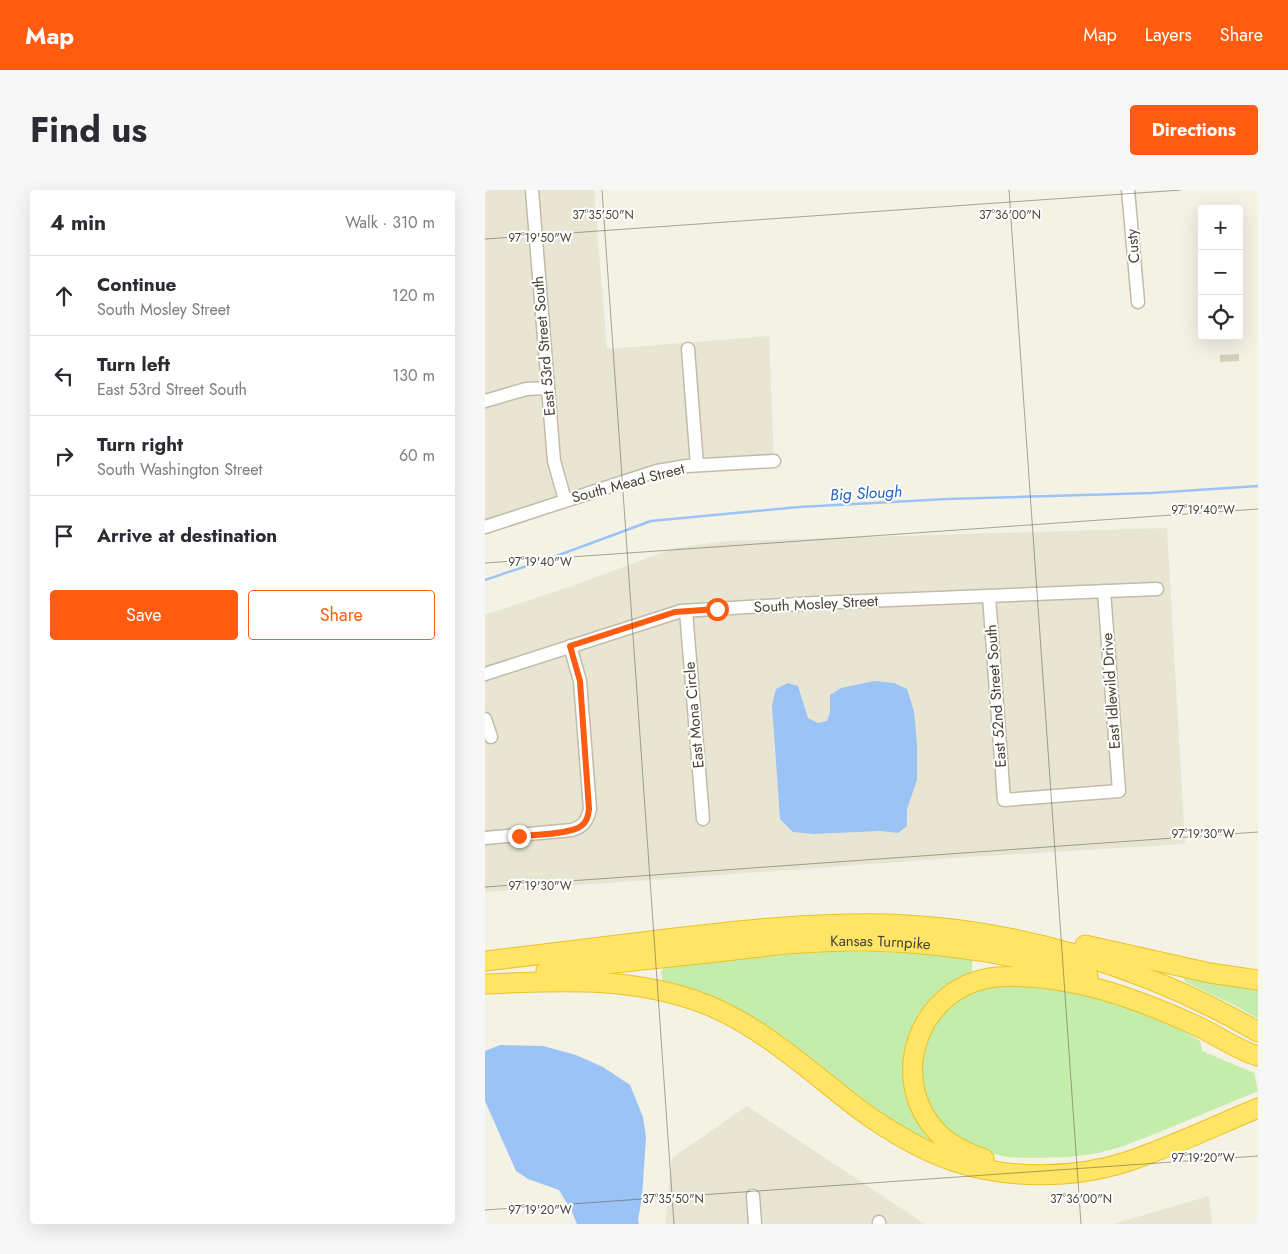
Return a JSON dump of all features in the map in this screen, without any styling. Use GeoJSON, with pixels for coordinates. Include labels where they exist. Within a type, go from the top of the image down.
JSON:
{"type":"FeatureCollection","features":[{"type":"Feature","properties":{"kind":"highway","name":"Kansas Turnpike"},"geometry":{"type":"LineString","coordinates":[[485,961],[771,928],[890,924],[961,930],[1030,942],[1120,968],[1167,986],[1211,1006],[1258,1032]]}},
{"type":"Feature","properties":{"kind":"highway"},"geometry":{"type":"LineString","coordinates":[[961,930],[1024,931],[1202,971],[1258,980]]}},
{"type":"Feature","properties":{"kind":"highway","name":"Kansas Turnpike"},"geometry":{"type":"LineString","coordinates":[[485,979],[788,944],[863,941],[952,947],[1018,957],[1106,981],[1181,1011],[1258,1054]]}},
{"type":"Feature","properties":{"kind":"highway"},"geometry":{"type":"LineString","coordinates":[[1258,1054],[1172,1015],[1097,988],[1051,980],[997,977],[960,988],[947,997],[923,1025],[916,1043],[913,1059],[917,1098],[923,1113],[937,1132],[965,1152],[988,1160],[1014,1164],[1062,1165],[1105,1159],[1157,1142],[1258,1100]]}},
{"type":"Feature","properties":{"kind":"highway"},"geometry":{"type":"LineString","coordinates":[[485,984],[590,981],[623,983],[655,988],[706,1004],[733,1018],[771,1042],[892,1132],[956,1162],[983,1168],[1042,1174],[1097,1169],[1125,1162],[1258,1108]]}},
{"type":"Feature","properties":{"kind":"street","name":"East 53rd Street South"},"geometry":{"type":"LineString","coordinates":[[532,190],[554,461],[565,500]]}},
{"type":"Feature","properties":{"kind":"street","name":"Custy"},"geometry":{"type":"LineString","coordinates":[[1128,190],[1138,302]]}},
{"type":"Feature","properties":{"kind":"street"},"geometry":{"type":"LineString","coordinates":[[688,349],[697,465]]}},
{"type":"Feature","properties":{"kind":"street"},"geometry":{"type":"LineString","coordinates":[[485,401],[526,389],[548,388]]}},
{"type":"Feature","properties":{"kind":"street","name":"South Mead Street"},"geometry":{"type":"LineString","coordinates":[[485,527],[657,472],[697,465],[774,461]]}},
{"type":"Feature","properties":{"kind":"street","name":"South Mosley Street"},"geometry":{"type":"LineString","coordinates":[[485,674],[686,610],[1157,589]]}},
{"type":"Feature","properties":{"kind":"street","name":"East Idlewild Drive"},"geometry":{"type":"LineString","coordinates":[[1004,796],[1004,800],[1119,791],[1104,591]]}},
{"type":"Feature","properties":{"kind":"street","name":"East 52nd Street South"},"geometry":{"type":"LineString","coordinates":[[989,596],[1004,796]]}},
{"type":"Feature","properties":{"kind":"street","name":"East Mona Circle"},"geometry":{"type":"LineString","coordinates":[[686,610],[703,819]]}},
{"type":"Feature","properties":{"kind":"street"},"geometry":{"type":"LineString","coordinates":[[485,838],[572,830],[581,827],[585,822],[589,809],[585,738],[580,681],[570,646]]}},
{"type":"Feature","properties":{"kind":"street"},"geometry":{"type":"LineString","coordinates":[[485,720],[491,737]]}},
{"type":"Feature","properties":{"kind":"street"},"geometry":{"type":"LineString","coordinates":[[753,1196],[755,1224]]}},
{"type":"Feature","properties":{"kind":"shaded area"},"geometry":{"type":"Polygon","coordinates":[[[485,190],[594,190],[607,349],[769,336],[774,461],[657,471],[485,527],[485,190]]]}},
{"type":"Feature","properties":{"kind":"shaded area"},"geometry":{"type":"Polygon","coordinates":[[[1167,528],[1185,844],[954,858],[485,892],[485,615],[572,586],[675,548],[727,541],[1167,528]]]}},
{"type":"Feature","properties":{"kind":"shaded area"},"geometry":{"type":"Polygon","coordinates":[[[747,1106],[925,1224],[665,1224],[672,1158],[747,1106]]]}},
{"type":"Feature","properties":{"kind":"shaded area"},"geometry":{"type":"Polygon","coordinates":[[[1209,1196],[1212,1224],[1113,1224],[1209,1196]]]}},
{"type":"Feature","properties":{"kind":"green space"},"geometry":{"type":"Polygon","coordinates":[[[836,951],[909,953],[973,959],[971,974],[950,983],[928,1002],[918,1015],[910,1035],[937,1141],[936,1145],[903,1129],[850,1093],[775,1032],[720,1000],[663,981],[661,972],[664,967],[744,958],[836,951]]]}},
{"type":"Feature","properties":{"kind":"green space"},"geometry":{"type":"Polygon","coordinates":[[[1183,975],[1258,988],[1258,1019],[1236,1006],[1185,982],[1183,975]]]}},
{"type":"Feature","properties":{"kind":"green space"},"geometry":{"type":"Polygon","coordinates":[[[998,982],[1077,990],[1172,1023],[1200,1041],[1202,1051],[1254,1073],[1258,1091],[1121,1147],[1094,1154],[1031,1158],[1007,1157],[977,1150],[946,1131],[933,1114],[920,1080],[924,1042],[948,1004],[998,982]]]}},
{"type":"Feature","properties":{"kind":"water"},"geometry":{"type":"Polygon","coordinates":[[[874,681],[894,683],[907,689],[914,711],[917,745],[917,780],[907,809],[907,826],[898,833],[881,831],[813,834],[793,832],[780,819],[772,705],[776,689],[788,683],[798,686],[808,718],[818,723],[827,721],[830,712],[830,695],[841,688],[874,681]]]}},
{"type":"Feature","properties":{"kind":"water"},"geometry":{"type":"Polygon","coordinates":[[[500,1045],[543,1046],[576,1055],[603,1067],[630,1085],[643,1117],[646,1137],[639,1224],[577,1224],[559,1190],[528,1179],[516,1171],[485,1101],[485,1051],[500,1045]]]}},
{"type":"Feature","properties":{"kind":"building"},"geometry":{"type":"Polygon","coordinates":[[[1239,354],[1239,361],[1220,362],[1220,355],[1239,354]]]}},
{"type":"Feature","properties":{"kind":"waterway","name":"Big Slough"},"geometry":{"type":"LineString","coordinates":[[485,580],[651,521],[799,507],[947,499],[1152,493],[1258,486]]}},
{"type":"Feature","properties":{"kind":"route"},"geometry":{"type":"LineString","coordinates":[[519,836],[572,830],[581,827],[587,820],[589,809],[580,681],[570,646],[675,612],[717,609]]}}]}
